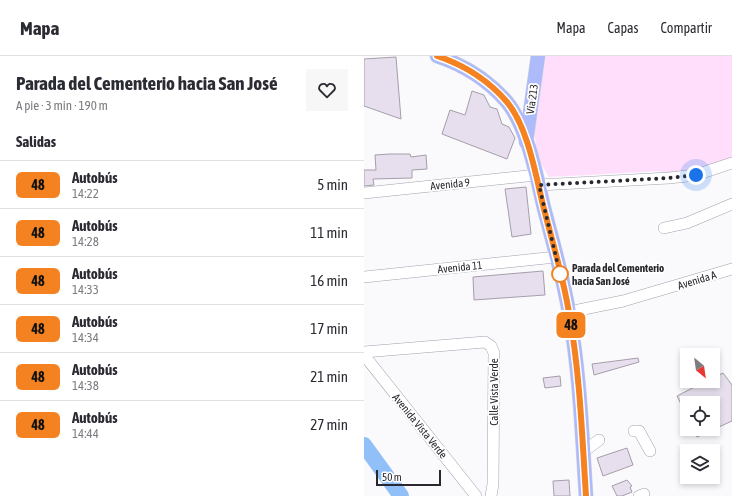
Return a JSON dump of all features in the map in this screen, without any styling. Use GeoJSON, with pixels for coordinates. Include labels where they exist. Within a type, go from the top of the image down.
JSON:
{"type":"FeatureCollection","features":[{"type":"Feature","properties":{"kind":"main road"},"geometry":{"type":"LineString","coordinates":[[437,56],[455,62],[488,83],[507,103],[526,142],[537,180],[569,312],[580,396],[586,496]]}},
{"type":"Feature","properties":{"kind":"main road","name":"Vía 213"},"geometry":{"type":"LineString","coordinates":[[526,142],[538,56]]}},
{"type":"Feature","properties":{"kind":"street","name":"Avenida 9"},"geometry":{"type":"LineString","coordinates":[[364,193],[537,180],[669,178],[696,175],[732,163]]}},
{"type":"Feature","properties":{"kind":"street"},"geometry":{"type":"LineString","coordinates":[[664,228],[687,223],[732,204]]}},
{"type":"Feature","properties":{"kind":"street","name":"Avenida 11"},"geometry":{"type":"LineString","coordinates":[[364,277],[556,257]]}},
{"type":"Feature","properties":{"kind":"street","name":"Avenida A"},"geometry":{"type":"LineString","coordinates":[[569,312],[623,301],[732,269]]}},
{"type":"Feature","properties":{"kind":"street","name":"Calle Vista Verde"},"geometry":{"type":"LineString","coordinates":[[364,354],[485,342],[491,346],[494,353],[492,496]]}},
{"type":"Feature","properties":{"kind":"street","name":"Avenida Vista Verde"},"geometry":{"type":"LineString","coordinates":[[364,354],[476,496]]}},
{"type":"Feature","properties":{"kind":"street"},"geometry":{"type":"LineString","coordinates":[[634,431],[639,431],[642,434],[650,450]]}},
{"type":"Feature","properties":{"kind":"street"},"geometry":{"type":"LineString","coordinates":[[583,452],[599,440]]}},
{"type":"Feature","properties":{"kind":"shaded area"},"geometry":{"type":"Polygon","coordinates":[[[543,56],[732,56],[732,158],[678,175],[658,171],[549,177],[539,160],[534,133],[543,56]]]}},
{"type":"Feature","properties":{"kind":"building"},"geometry":{"type":"Polygon","coordinates":[[[396,57],[401,119],[364,106],[364,59],[396,57]]]}},
{"type":"Feature","properties":{"kind":"building"},"geometry":{"type":"Polygon","coordinates":[[[472,91],[484,95],[490,107],[497,109],[502,124],[509,127],[515,138],[507,159],[442,134],[450,110],[465,115],[472,91]]]}},
{"type":"Feature","properties":{"kind":"building"},"geometry":{"type":"Polygon","coordinates":[[[410,154],[411,157],[426,155],[427,169],[412,170],[412,178],[373,179],[374,185],[364,186],[364,170],[376,170],[375,155],[410,154]]]}},
{"type":"Feature","properties":{"kind":"building"},"geometry":{"type":"Polygon","coordinates":[[[526,187],[531,234],[512,237],[505,189],[526,187]]]}},
{"type":"Feature","properties":{"kind":"building"},"geometry":{"type":"Polygon","coordinates":[[[543,271],[545,295],[474,300],[473,277],[543,271]]]}},
{"type":"Feature","properties":{"kind":"building"},"geometry":{"type":"Polygon","coordinates":[[[638,358],[639,362],[594,375],[592,364],[638,358]]]}},
{"type":"Feature","properties":{"kind":"building"},"geometry":{"type":"Polygon","coordinates":[[[723,373],[732,385],[732,421],[720,426],[720,396],[680,396],[680,402],[677,396],[692,388],[720,388],[720,374],[723,373]]]}},
{"type":"Feature","properties":{"kind":"building"},"geometry":{"type":"Polygon","coordinates":[[[560,376],[561,386],[545,388],[543,378],[560,376]]]}},
{"type":"Feature","properties":{"kind":"building"},"geometry":{"type":"Polygon","coordinates":[[[627,448],[633,465],[603,476],[597,458],[627,448]]]}},
{"type":"Feature","properties":{"kind":"building"},"geometry":{"type":"Polygon","coordinates":[[[569,480],[570,496],[554,496],[553,481],[569,480]]]}},
{"type":"Feature","properties":{"kind":"building"},"geometry":{"type":"Polygon","coordinates":[[[627,480],[632,486],[630,487],[632,492],[622,496],[617,496],[612,486],[627,480]]]}},
{"type":"Feature","properties":{"kind":"waterway"},"geometry":{"type":"LineString","coordinates":[[364,445],[401,496]]}},
{"type":"Feature","properties":{"kind":"bus line","name":"48"},"geometry":{"type":"LineString","coordinates":[[437,56],[455,62],[488,83],[507,103],[518,122],[526,142],[539,185],[569,312],[580,396],[586,496]]}},
{"type":"Feature","properties":{"kind":"place","name":"Parada del Cementerio hacia San José"},"geometry":{"type":"Point","coordinates":[560,274]}},
{"type":"Feature","properties":{"kind":"route"},"geometry":{"type":"LineString","coordinates":[[560,274],[539,185],[669,178],[696,175]]}}]}
